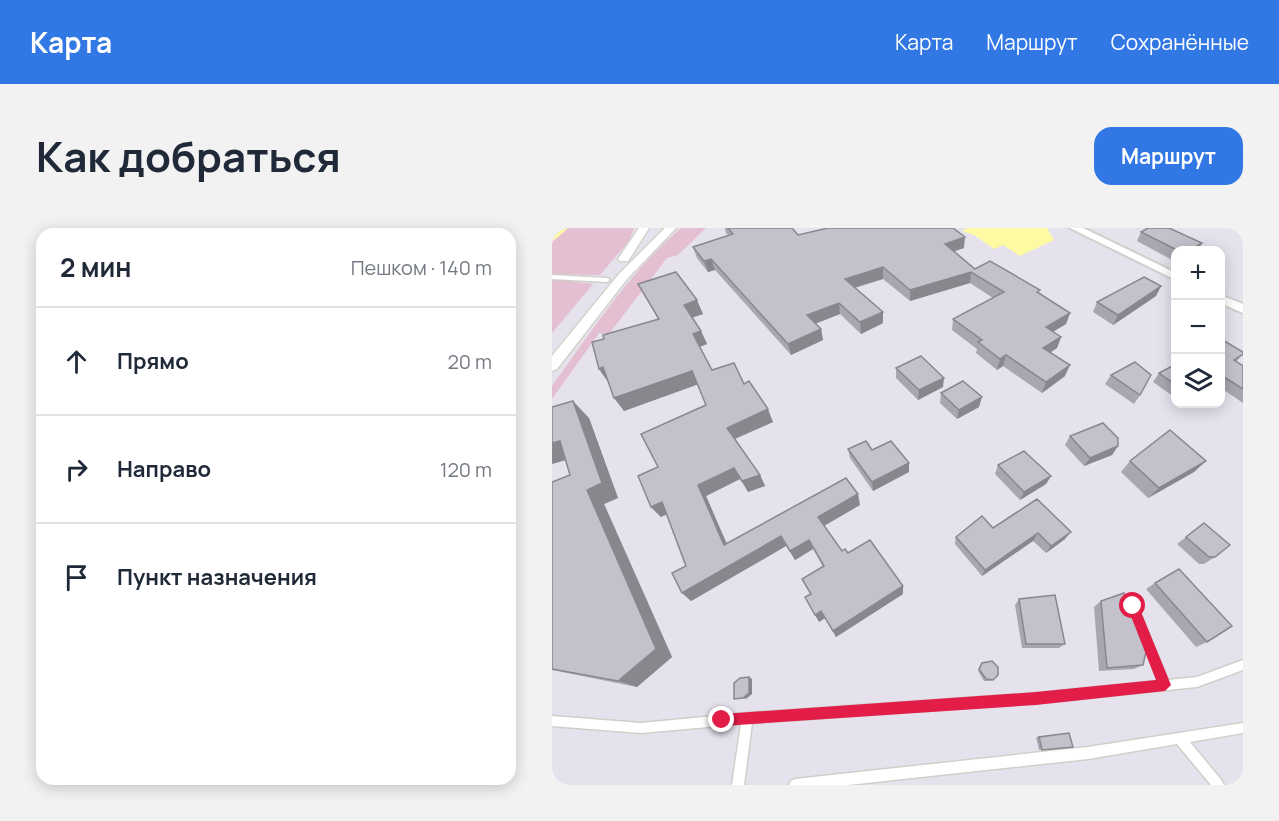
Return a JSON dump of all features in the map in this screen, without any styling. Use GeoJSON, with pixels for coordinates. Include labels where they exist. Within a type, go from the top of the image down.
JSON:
{"type":"FeatureCollection","features":[{"type":"Feature","properties":{"kind":"main road"},"geometry":{"type":"LineString","coordinates":[[552,346],[636,244],[644,228]]}},
{"type":"Feature","properties":{"kind":"main road"},"geometry":{"type":"LineString","coordinates":[[552,366],[620,280],[671,228]]}},
{"type":"Feature","properties":{"kind":"street"},"geometry":{"type":"LineString","coordinates":[[1075,228],[1171,274]]}},
{"type":"Feature","properties":{"kind":"street"},"geometry":{"type":"LineString","coordinates":[[1225,300],[1243,309]]}},
{"type":"Feature","properties":{"kind":"lane"},"geometry":{"type":"LineString","coordinates":[[552,277],[606,280]]}},
{"type":"Feature","properties":{"kind":"lane"},"geometry":{"type":"LineString","coordinates":[[1133,606],[1165,685]]}},
{"type":"Feature","properties":{"kind":"lane"},"geometry":{"type":"LineString","coordinates":[[552,721],[642,728],[747,718],[1036,698],[1197,682],[1243,665]]}},
{"type":"Feature","properties":{"kind":"lane"},"geometry":{"type":"LineString","coordinates":[[738,785],[747,718]]}},
{"type":"Feature","properties":{"kind":"lane"},"geometry":{"type":"LineString","coordinates":[[795,785],[868,782],[1088,753],[1243,728]]}},
{"type":"Feature","properties":{"kind":"lane"},"geometry":{"type":"LineString","coordinates":[[1180,738],[1218,785]]}},
{"type":"Feature","properties":{"kind":"shaded area"},"geometry":{"type":"Polygon","coordinates":[[[552,228],[634,228],[629,241],[600,275],[552,274],[552,228]]]}},
{"type":"Feature","properties":{"kind":"shaded area"},"geometry":{"type":"Polygon","coordinates":[[[681,228],[706,228],[678,255],[667,258],[609,334],[599,333],[552,399],[552,386],[612,303],[662,245],[681,228]]]}},
{"type":"Feature","properties":{"kind":"shaded area"},"geometry":{"type":"Polygon","coordinates":[[[968,228],[1047,228],[1054,240],[1020,256],[1003,245],[994,249],[974,235],[962,231],[968,228]]]}},
{"type":"Feature","properties":{"kind":"shaded area"},"geometry":{"type":"Polygon","coordinates":[[[552,279],[593,284],[552,333],[552,279]]]}},
{"type":"Feature","properties":{"kind":"building"},"geometry":{"type":"Polygon","coordinates":[[[728,228],[792,228],[798,235],[828,228],[953,228],[965,237],[945,244],[975,269],[990,261],[1040,290],[1037,292],[1070,313],[1046,327],[1061,337],[1043,348],[1070,365],[1046,382],[1006,355],[1000,359],[978,342],[982,340],[953,319],[1004,292],[971,272],[910,290],[883,267],[845,279],[883,312],[860,322],[839,303],[807,315],[821,329],[788,344],[711,259],[704,261],[693,247],[733,234],[728,228]]]}},
{"type":"Feature","properties":{"kind":"building"},"geometry":{"type":"Polygon","coordinates":[[[1148,228],[1169,228],[1202,243],[1197,246],[1171,247],[1141,232],[1148,228]]]}},
{"type":"Feature","properties":{"kind":"building"},"geometry":{"type":"Polygon","coordinates":[[[676,272],[697,300],[684,305],[701,331],[693,334],[712,370],[734,363],[744,384],[749,381],[768,409],[727,428],[760,475],[742,481],[734,468],[698,485],[724,545],[846,478],[858,494],[818,517],[842,551],[845,549],[848,553],[870,540],[903,586],[833,631],[821,611],[815,615],[805,597],[811,594],[802,579],[824,566],[809,540],[790,551],[781,536],[682,593],[672,573],[686,566],[662,502],[651,507],[638,476],[658,467],[641,434],[706,405],[692,371],[614,398],[603,367],[599,369],[592,342],[604,339],[603,335],[659,319],[638,284],[676,272]]]}},
{"type":"Feature","properties":{"kind":"building"},"geometry":{"type":"Polygon","coordinates":[[[1144,277],[1161,286],[1118,315],[1097,302],[1144,277]]]}},
{"type":"Feature","properties":{"kind":"building"},"geometry":{"type":"Polygon","coordinates":[[[1225,341],[1243,352],[1234,360],[1243,366],[1243,389],[1225,378],[1225,341]]]}},
{"type":"Feature","properties":{"kind":"building"},"geometry":{"type":"Polygon","coordinates":[[[921,356],[944,378],[919,390],[896,368],[921,356]]]}},
{"type":"Feature","properties":{"kind":"building"},"geometry":{"type":"Polygon","coordinates":[[[1135,362],[1151,375],[1140,395],[1111,375],[1135,362]]]}},
{"type":"Feature","properties":{"kind":"building"},"geometry":{"type":"Polygon","coordinates":[[[1171,367],[1171,381],[1159,373],[1171,367]]]}},
{"type":"Feature","properties":{"kind":"building"},"geometry":{"type":"Polygon","coordinates":[[[963,381],[982,397],[959,410],[941,393],[963,381]]]}},
{"type":"Feature","properties":{"kind":"building"},"geometry":{"type":"Polygon","coordinates":[[[573,401],[602,483],[587,490],[656,649],[618,681],[552,669],[552,482],[570,475],[560,441],[552,443],[552,407],[573,401]]]}},
{"type":"Feature","properties":{"kind":"building"},"geometry":{"type":"Polygon","coordinates":[[[1103,423],[1118,438],[1118,446],[1090,458],[1070,436],[1103,423]]]}},
{"type":"Feature","properties":{"kind":"building"},"geometry":{"type":"Polygon","coordinates":[[[1170,430],[1206,461],[1159,488],[1130,461],[1170,430]]]}},
{"type":"Feature","properties":{"kind":"building"},"geometry":{"type":"Polygon","coordinates":[[[866,441],[872,450],[891,441],[909,463],[872,482],[848,449],[866,441]]]}},
{"type":"Feature","properties":{"kind":"building"},"geometry":{"type":"Polygon","coordinates":[[[1024,451],[1051,476],[1024,492],[998,465],[1024,451]]]}},
{"type":"Feature","properties":{"kind":"building"},"geometry":{"type":"Polygon","coordinates":[[[1037,499],[1071,532],[1051,546],[1038,533],[985,570],[956,537],[982,516],[993,528],[1037,499]]]}},
{"type":"Feature","properties":{"kind":"building"},"geometry":{"type":"Polygon","coordinates":[[[1204,523],[1230,545],[1215,557],[1209,557],[1186,537],[1204,523]]]}},
{"type":"Feature","properties":{"kind":"building"},"geometry":{"type":"Polygon","coordinates":[[[1179,569],[1232,626],[1207,642],[1155,583],[1179,569]]]}},
{"type":"Feature","properties":{"kind":"building"},"geometry":{"type":"Polygon","coordinates":[[[1124,593],[1146,652],[1143,665],[1107,668],[1101,601],[1124,593]]]}},
{"type":"Feature","properties":{"kind":"building"},"geometry":{"type":"Polygon","coordinates":[[[1055,595],[1065,644],[1026,644],[1019,599],[1055,595]]]}},
{"type":"Feature","properties":{"kind":"building"},"geometry":{"type":"Polygon","coordinates":[[[992,661],[998,667],[998,675],[993,680],[986,679],[979,669],[982,663],[992,661]]]}},
{"type":"Feature","properties":{"kind":"building"},"geometry":{"type":"Polygon","coordinates":[[[749,677],[749,693],[743,698],[734,699],[734,683],[740,678],[749,677]]]}},
{"type":"Feature","properties":{"kind":"building"},"geometry":{"type":"Polygon","coordinates":[[[1069,733],[1073,747],[1042,750],[1039,737],[1069,733]]]}},
{"type":"Feature","properties":{"kind":"waterway"},"geometry":{"type":"LineString","coordinates":[[552,239],[565,228]]}},
{"type":"Feature","properties":{"kind":"route"},"geometry":{"type":"LineString","coordinates":[[722,720],[1036,698],[1165,685],[1133,606]]}}]}
